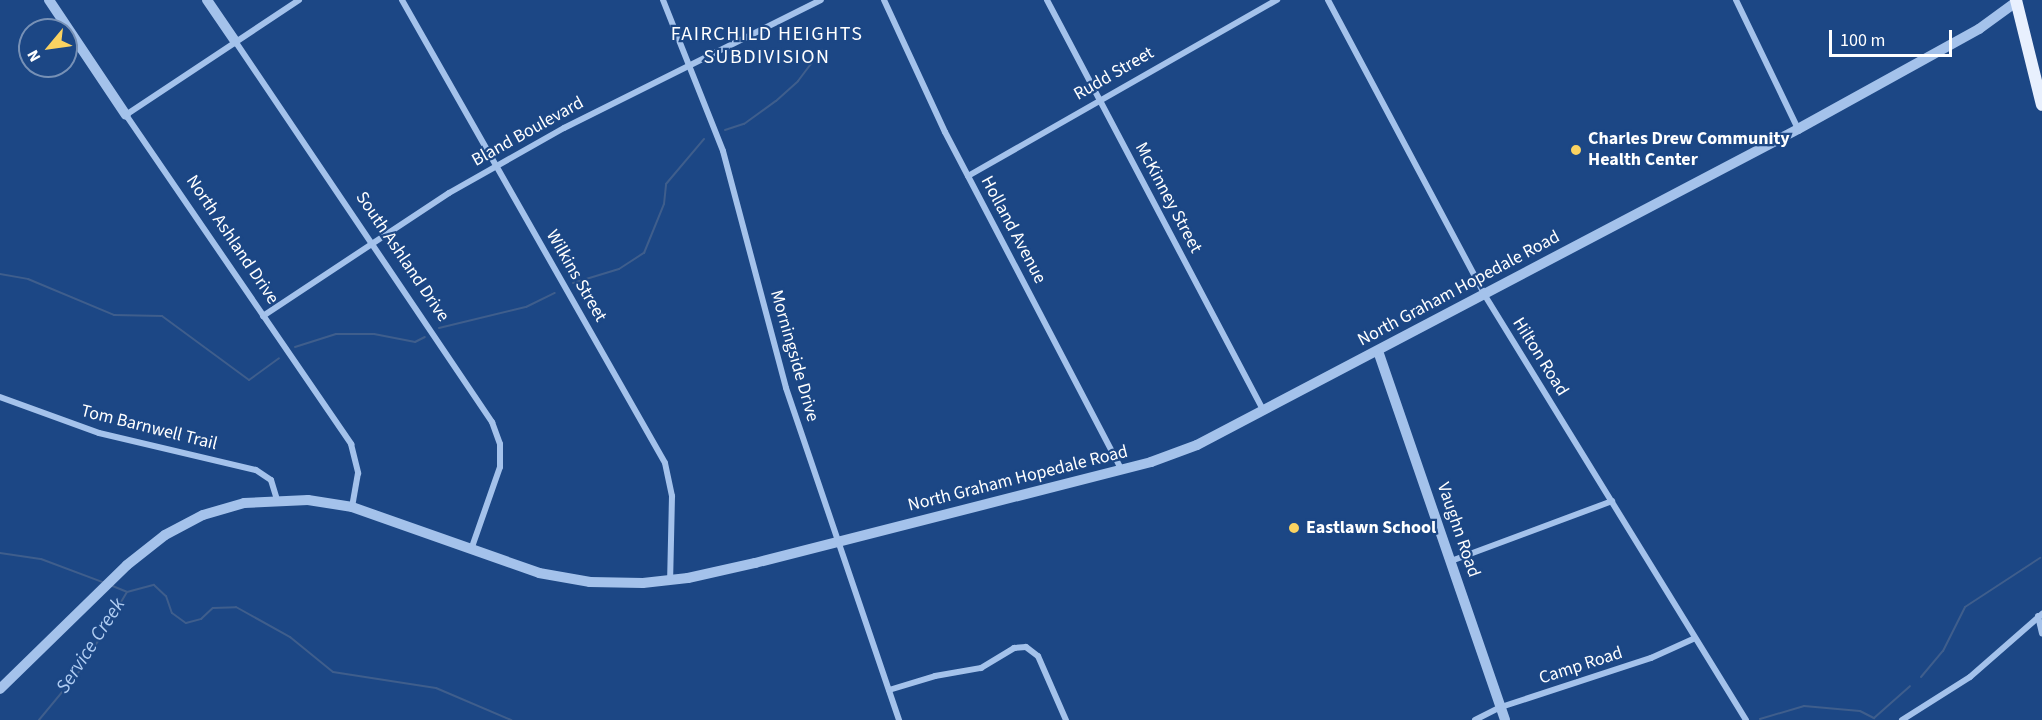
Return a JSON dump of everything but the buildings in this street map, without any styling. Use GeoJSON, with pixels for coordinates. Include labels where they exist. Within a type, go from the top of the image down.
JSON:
{"type":"FeatureCollection","features":[{"type":"Feature","properties":{"kind":"main road"},"geometry":{"type":"LineString","coordinates":[[2016,1],[2042,105]]}},
{"type":"Feature","properties":{"kind":"street","name":"North Ashland Drive"},"geometry":{"type":"LineString","coordinates":[[49,0],[355,453],[358,472],[352,507]]}},
{"type":"Feature","properties":{"kind":"street","name":"South Ashland Drive"},"geometry":{"type":"LineString","coordinates":[[207,0],[372,242],[497,433],[501,455],[496,484],[470,550]]}},
{"type":"Feature","properties":{"kind":"street"},"geometry":{"type":"LineString","coordinates":[[126,115],[235,40],[299,0]]}},
{"type":"Feature","properties":{"kind":"street","name":"Wilkins Street"},"geometry":{"type":"LineString","coordinates":[[402,0],[665,463],[672,496],[670,581]]}},
{"type":"Feature","properties":{"kind":"street","name":"Morningside Drive"},"geometry":{"type":"LineString","coordinates":[[663,0],[732,181],[786,388],[836,542],[899,720]]}},
{"type":"Feature","properties":{"kind":"street","name":"Bland Boulevard"},"geometry":{"type":"LineString","coordinates":[[263,316],[372,242],[564,128],[821,0]]}},
{"type":"Feature","properties":{"kind":"street","name":"Holland Avenue"},"geometry":{"type":"LineString","coordinates":[[884,0],[968,176],[1123,470]]}},
{"type":"Feature","properties":{"kind":"street","name":"McKinney Street"},"geometry":{"type":"LineString","coordinates":[[1047,0],[1263,409]]}},
{"type":"Feature","properties":{"kind":"street","name":"Rudd Street"},"geometry":{"type":"LineString","coordinates":[[968,176],[1277,0]]}},
{"type":"Feature","properties":{"kind":"street","name":"Hilton Road"},"geometry":{"type":"LineString","coordinates":[[1328,0],[1484,294],[1746,720]]}},
{"type":"Feature","properties":{"kind":"street"},"geometry":{"type":"LineString","coordinates":[[1736,0],[1798,129]]}},
{"type":"Feature","properties":{"kind":"street","name":"North Graham Hopedale Road"},"geometry":{"type":"LineString","coordinates":[[0,689],[127,565],[165,535],[223,508],[277,500],[352,507],[513,567],[565,579],[616,584],[670,581],[1123,470],[1197,445],[1798,129],[1979,30],[2016,1]]}},
{"type":"Feature","properties":{"kind":"street","name":"Vaughn Road"},"geometry":{"type":"LineString","coordinates":[[1378,351],[1505,720]]}},
{"type":"Feature","properties":{"kind":"street","name":"Tom Barnwell Trail"},"geometry":{"type":"LineString","coordinates":[[0,397],[99,433],[256,470],[271,480],[277,500]]}},
{"type":"Feature","properties":{"kind":"street"},"geometry":{"type":"LineString","coordinates":[[1451,561],[1612,501]]}},
{"type":"Feature","properties":{"kind":"street"},"geometry":{"type":"LineString","coordinates":[[2040,615],[2042,634]]}},
{"type":"Feature","properties":{"kind":"street"},"geometry":{"type":"LineString","coordinates":[[1902,720],[1911,718],[1970,677],[2040,615]]}},
{"type":"Feature","properties":{"kind":"street","name":"Camp Road"},"geometry":{"type":"LineString","coordinates":[[1476,720],[1501,707],[1651,658],[1695,638]]}},
{"type":"Feature","properties":{"kind":"street"},"geometry":{"type":"LineString","coordinates":[[889,690],[935,676],[981,668],[1014,648],[1026,647],[1038,656],[1066,720]]}},
{"type":"Feature","properties":{"kind":"waterway"},"geometry":{"type":"LineString","coordinates":[[725,130],[744,124],[776,101],[798,81],[821,50]]}},
{"type":"Feature","properties":{"kind":"waterway"},"geometry":{"type":"LineString","coordinates":[[573,283],[619,269],[644,253],[664,204],[666,184],[704,139]]}},
{"type":"Feature","properties":{"kind":"waterway"},"geometry":{"type":"LineString","coordinates":[[0,274],[28,279],[114,315],[162,316],[249,380],[279,358]]}},
{"type":"Feature","properties":{"kind":"waterway"},"geometry":{"type":"LineString","coordinates":[[439,328],[526,307],[555,293]]}},
{"type":"Feature","properties":{"kind":"waterway"},"geometry":{"type":"LineString","coordinates":[[295,347],[336,334],[374,334],[415,342],[425,337]]}},
{"type":"Feature","properties":{"kind":"waterway","name":"Service Creek"},"geometry":{"type":"LineString","coordinates":[[0,553],[41,559],[105,583]]}},
{"type":"Feature","properties":{"kind":"waterway"},"geometry":{"type":"LineString","coordinates":[[1921,677],[1943,651],[1965,607],[2040,558]]}},
{"type":"Feature","properties":{"kind":"waterway","name":"Service Creek"},"geometry":{"type":"LineString","coordinates":[[110,585],[127,592]]}},
{"type":"Feature","properties":{"kind":"waterway"},"geometry":{"type":"LineString","coordinates":[[127,592],[154,585],[166,596],[172,613],[186,623],[201,619],[213,608],[236,607],[290,637],[333,672],[436,688],[511,720]]}},
{"type":"Feature","properties":{"kind":"waterway","name":"Service Creek"},"geometry":{"type":"LineString","coordinates":[[39,720],[82,668],[127,592]]}},
{"type":"Feature","properties":{"kind":"waterway"},"geometry":{"type":"LineString","coordinates":[[1760,719],[1804,706],[1860,711],[1874,718],[1910,686]]}},
{"type":"Feature","properties":{"kind":"place","name":"Charles Drew Community Health Center"},"geometry":{"type":"Point","coordinates":[1576,150]}},
{"type":"Feature","properties":{"kind":"place","name":"Eastlawn School"},"geometry":{"type":"Point","coordinates":[1294,528]}},
{"type":"Feature","properties":{"kind":"district","name":"FAIRCHILD HEIGHTS SUBDIVISION"},"geometry":{"type":"Point","coordinates":[767,46]}}]}
